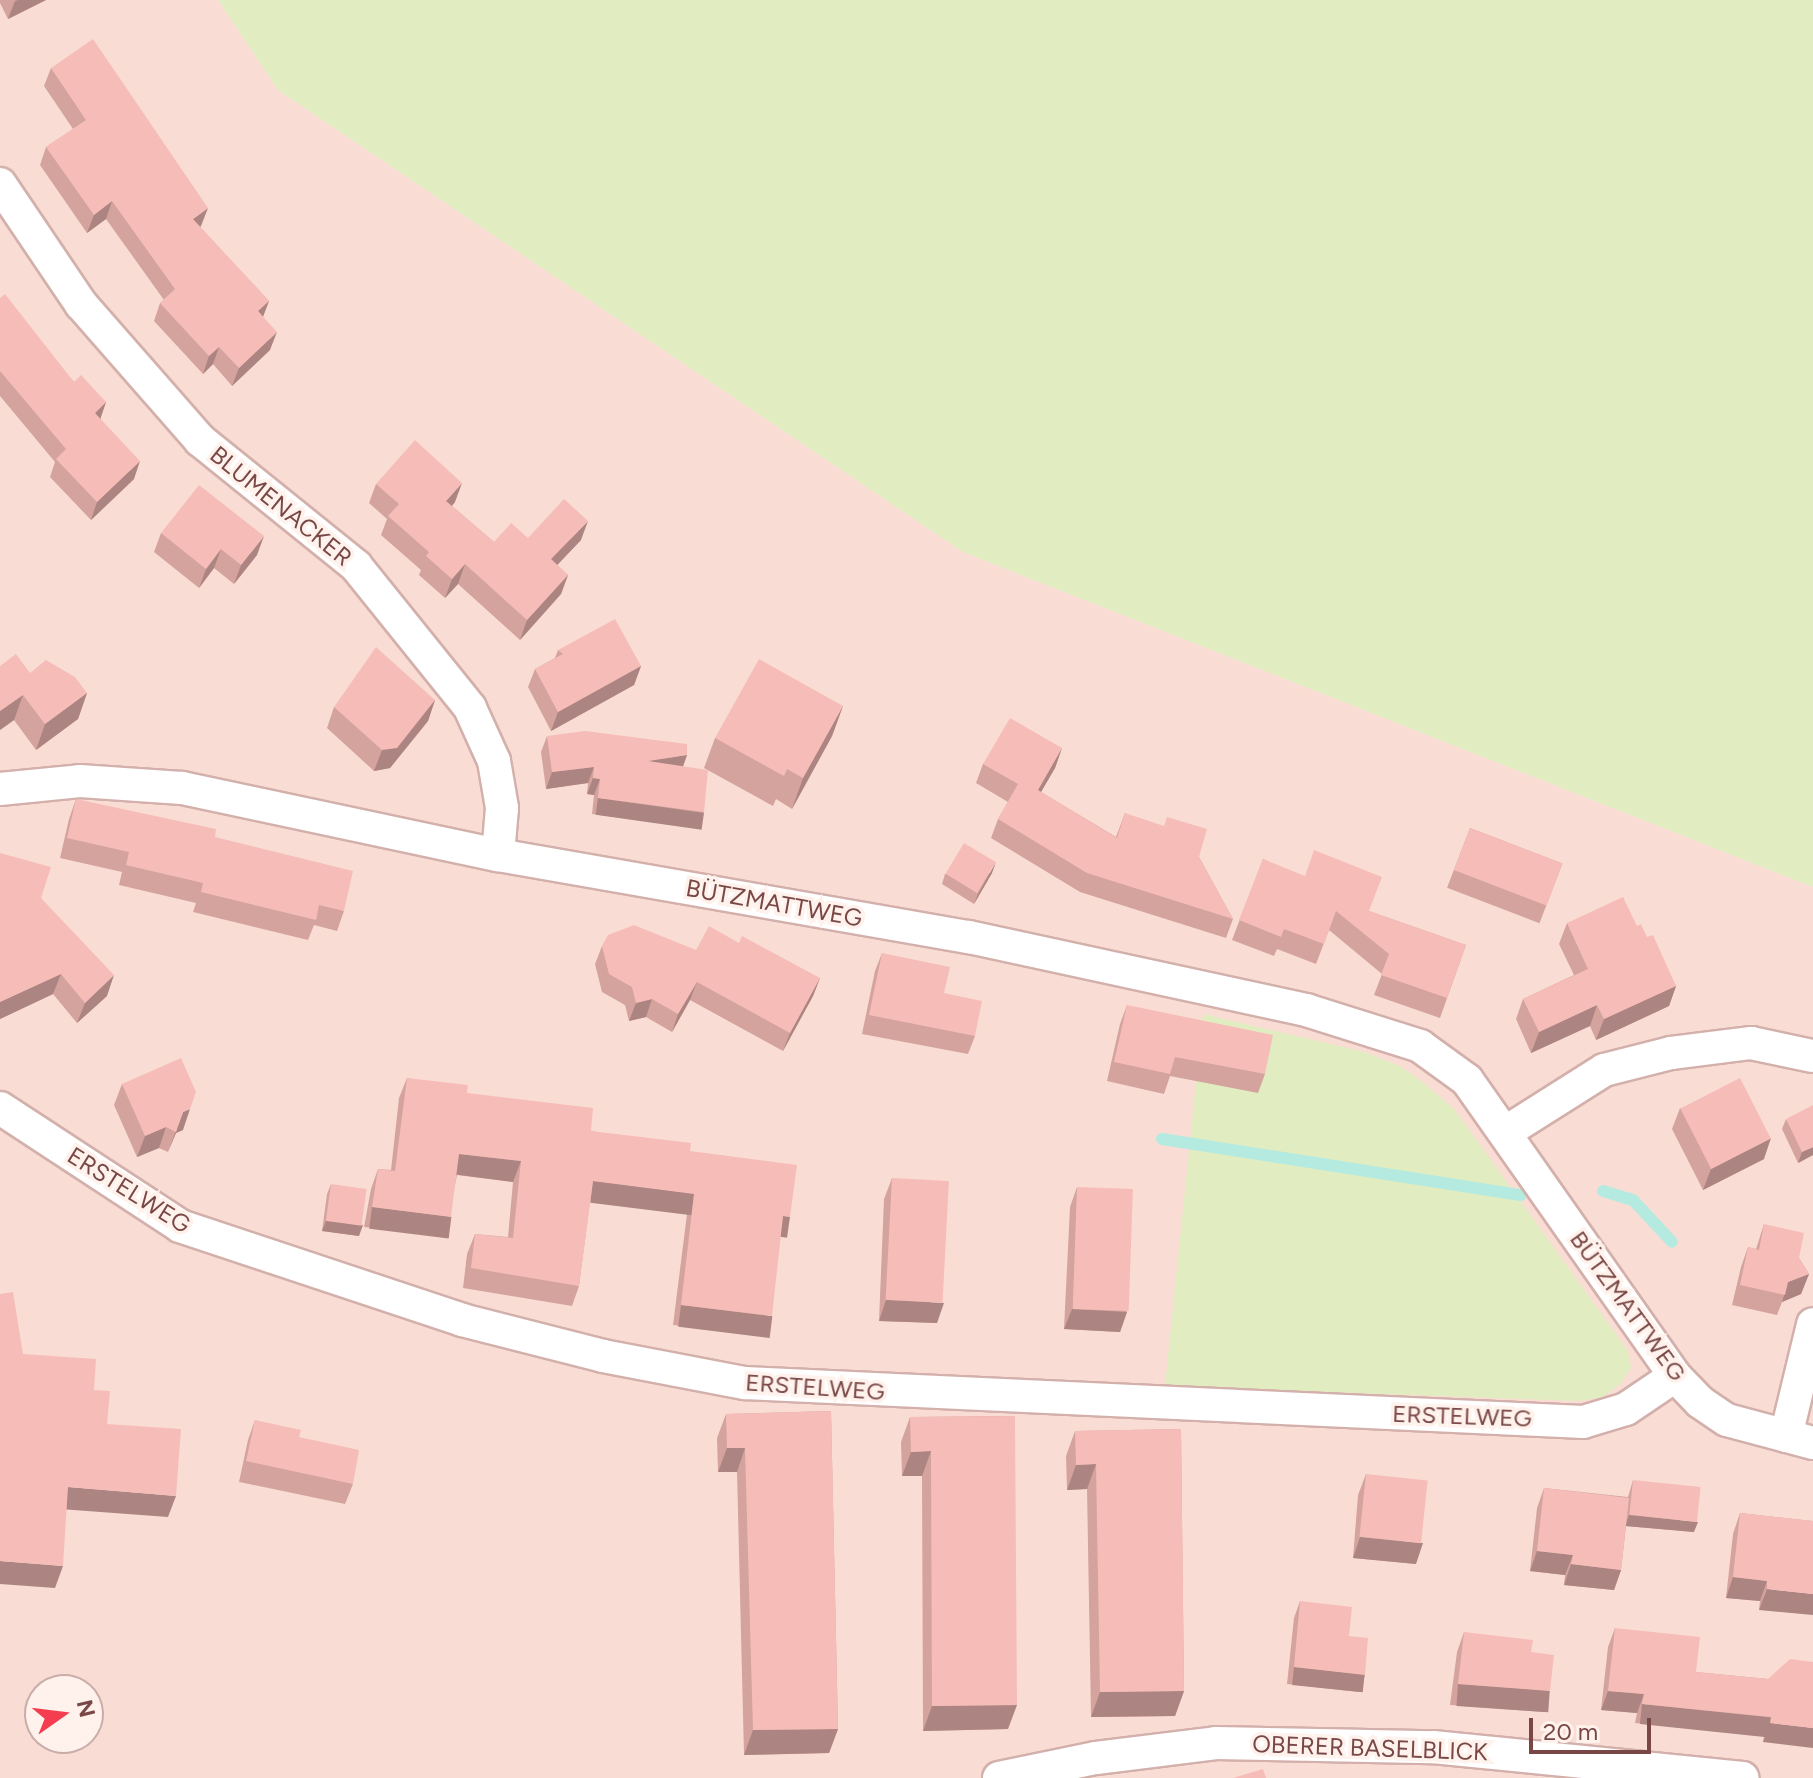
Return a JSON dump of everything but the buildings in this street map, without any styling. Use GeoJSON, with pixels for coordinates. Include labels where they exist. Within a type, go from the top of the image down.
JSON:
{"type":"FeatureCollection","features":[{"type":"Feature","properties":{"kind":"street","name":"BLUMENACKER"},"geometry":{"type":"LineString","coordinates":[[0,184],[81,304],[200,440],[356,566],[470,708],[494,761],[502,808],[498,855]]}},
{"type":"Feature","properties":{"kind":"street","name":"BÜTZMATTWEG"},"geometry":{"type":"LineString","coordinates":[[0,789],[80,781],[182,788],[498,855],[969,937],[1306,1010],[1420,1046],[1467,1080],[1675,1376],[1727,1420],[1799,1439],[1813,1324]]}},
{"type":"Feature","properties":{"kind":"street"},"geometry":{"type":"LineString","coordinates":[[1506,1132],[1617,1066],[1751,1043],[1812,1056]]}},
{"type":"Feature","properties":{"kind":"street","name":"ERSTELWEG"},"geometry":{"type":"LineString","coordinates":[[0,1108],[180,1226],[462,1320],[603,1356],[745,1383],[1583,1422],[1626,1409],[1675,1376]]}},
{"type":"Feature","properties":{"kind":"street","name":"OBERER BASELBLICK"},"geometry":{"type":"LineString","coordinates":[[999,1778],[1096,1758],[1216,1743],[1433,1747],[1742,1778]]}},
{"type":"Feature","properties":{"kind":"shaded area"},"geometry":{"type":"Polygon","coordinates":[[[0,0],[218,0],[278,90],[963,552],[1813,887],[1813,1778],[0,1778],[0,0]]]}},
{"type":"Feature","properties":{"kind":"green space"},"geometry":{"type":"Polygon","coordinates":[[[218,0],[1813,0],[1813,887],[963,552],[278,90],[218,0]]]}},
{"type":"Feature","properties":{"kind":"green space"},"geometry":{"type":"Polygon","coordinates":[[[1203,1014],[1364,1052],[1400,1066],[1455,1110],[1628,1351],[1631,1368],[1620,1384],[1601,1398],[1577,1401],[1165,1386],[1203,1014]]]}},
{"type":"Feature","properties":{"kind":"waterway"},"geometry":{"type":"LineString","coordinates":[[1162,1139],[1521,1195]]}},
{"type":"Feature","properties":{"kind":"waterway"},"geometry":{"type":"LineString","coordinates":[[1603,1191],[1633,1200],[1672,1242]]}}]}
